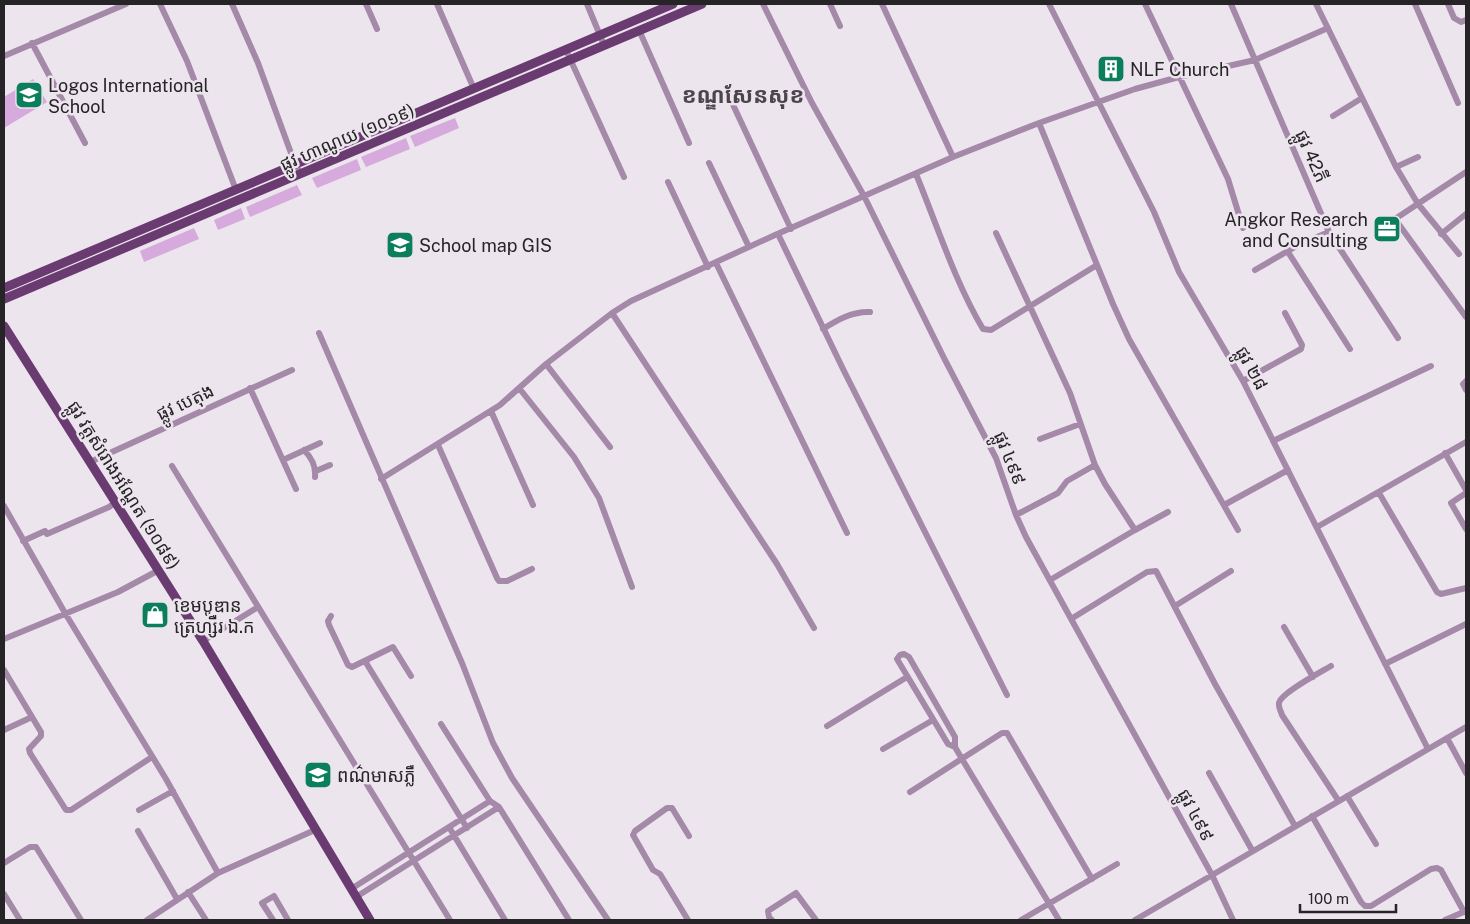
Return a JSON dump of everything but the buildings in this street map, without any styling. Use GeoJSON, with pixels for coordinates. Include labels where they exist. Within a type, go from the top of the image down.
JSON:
{"type":"FeatureCollection","features":[{"type":"Feature","properties":{"kind":"main road","name":"ផ្លូវ ហាណូយ (១០១៩)"},"geometry":{"type":"LineString","coordinates":[[4,288],[673,4]]}},
{"type":"Feature","properties":{"kind":"main road","name":"ផ្លូវ ហាណូយ (១០១៩)"},"geometry":{"type":"LineString","coordinates":[[4,300],[702,4]]}},
{"type":"Feature","properties":{"kind":"main road","name":"ផ្លូវ វត្តសំរោងអណ្ដែត (១០៨៩)"},"geometry":{"type":"LineString","coordinates":[[4,326],[203,641],[370,920]]}},
{"type":"Feature","properties":{"kind":"street"},"geometry":{"type":"LineString","coordinates":[[4,56],[126,4]]}},
{"type":"Feature","properties":{"kind":"street"},"geometry":{"type":"LineString","coordinates":[[160,4],[187,61],[236,190]]}},
{"type":"Feature","properties":{"kind":"street"},"geometry":{"type":"LineString","coordinates":[[232,4],[258,64],[295,164],[301,174]]}},
{"type":"Feature","properties":{"kind":"street"},"geometry":{"type":"LineString","coordinates":[[366,4],[377,29]]}},
{"type":"Feature","properties":{"kind":"street"},"geometry":{"type":"LineString","coordinates":[[437,4],[474,89]]}},
{"type":"Feature","properties":{"kind":"street"},"geometry":{"type":"LineString","coordinates":[[587,4],[604,45]]}},
{"type":"Feature","properties":{"kind":"street","name":"ផ្លូវ ៤៩៩"},"geometry":{"type":"LineString","coordinates":[[763,4],[812,103],[864,196],[996,458],[1016,515],[1212,875],[1233,920]]}},
{"type":"Feature","properties":{"kind":"street"},"geometry":{"type":"LineString","coordinates":[[830,4],[840,26]]}},
{"type":"Feature","properties":{"kind":"street"},"geometry":{"type":"LineString","coordinates":[[882,4],[953,157]]}},
{"type":"Feature","properties":{"kind":"street","name":"ផ្លូវ ២៨"},"geometry":{"type":"LineString","coordinates":[[1049,4],[1100,101],[1154,212],[1179,272],[1243,381],[1428,749]]}},
{"type":"Feature","properties":{"kind":"street"},"geometry":{"type":"LineString","coordinates":[[1145,4],[1228,179],[1243,228]]}},
{"type":"Feature","properties":{"kind":"street","name":"ផ្លូវ 42ភី"},"geometry":{"type":"LineString","coordinates":[[1231,4],[1329,232],[1398,338]]}},
{"type":"Feature","properties":{"kind":"street"},"geometry":{"type":"LineString","coordinates":[[1316,4],[1396,167],[1418,204],[1459,254]]}},
{"type":"Feature","properties":{"kind":"street"},"geometry":{"type":"LineString","coordinates":[[1415,4],[1458,103]]}},
{"type":"Feature","properties":{"kind":"street"},"geometry":{"type":"LineString","coordinates":[[1448,4],[1454,18],[1461,22],[1466,20]]}},
{"type":"Feature","properties":{"kind":"street"},"geometry":{"type":"LineString","coordinates":[[381,479],[500,405],[546,364],[612,313],[631,301],[953,157],[1039,123],[1100,101],[1179,77],[1255,60],[1328,28]]}},
{"type":"Feature","properties":{"kind":"street"},"geometry":{"type":"LineString","coordinates":[[639,30],[689,143]]}},
{"type":"Feature","properties":{"kind":"street"},"geometry":{"type":"LineString","coordinates":[[32,43],[86,143]]}},
{"type":"Feature","properties":{"kind":"street"},"geometry":{"type":"LineString","coordinates":[[566,50],[624,177]]}},
{"type":"Feature","properties":{"kind":"street"},"geometry":{"type":"LineString","coordinates":[[728,94],[791,229]]}},
{"type":"Feature","properties":{"kind":"street"},"geometry":{"type":"LineString","coordinates":[[1333,116],[1362,98]]}},
{"type":"Feature","properties":{"kind":"street"},"geometry":{"type":"LineString","coordinates":[[1039,123],[1129,339],[1238,530]]}},
{"type":"Feature","properties":{"kind":"street"},"geometry":{"type":"LineString","coordinates":[[1396,167],[1418,157]]}},
{"type":"Feature","properties":{"kind":"street"},"geometry":{"type":"LineString","coordinates":[[709,163],[749,247]]}},
{"type":"Feature","properties":{"kind":"street"},"geometry":{"type":"LineString","coordinates":[[1466,172],[1395,219],[1466,317]]}},
{"type":"Feature","properties":{"kind":"street"},"geometry":{"type":"LineString","coordinates":[[916,174],[950,258],[976,318],[983,329],[991,330],[1097,265]]}},
{"type":"Feature","properties":{"kind":"street"},"geometry":{"type":"LineString","coordinates":[[668,182],[708,266]]}},
{"type":"Feature","properties":{"kind":"street"},"geometry":{"type":"LineString","coordinates":[[1441,234],[1466,214]]}},
{"type":"Feature","properties":{"kind":"street"},"geometry":{"type":"LineString","coordinates":[[1255,270],[1300,244],[1329,232]]}},
{"type":"Feature","properties":{"kind":"street"},"geometry":{"type":"LineString","coordinates":[[996,233],[1070,393],[1095,465],[1134,530]]}},
{"type":"Feature","properties":{"kind":"street"},"geometry":{"type":"LineString","coordinates":[[778,234],[823,329],[1007,695]]}},
{"type":"Feature","properties":{"kind":"street"},"geometry":{"type":"LineString","coordinates":[[1288,252],[1350,350]]}},
{"type":"Feature","properties":{"kind":"street"},"geometry":{"type":"LineString","coordinates":[[716,263],[847,533]]}},
{"type":"Feature","properties":{"kind":"street"},"geometry":{"type":"LineString","coordinates":[[823,329],[855,314],[870,312]]}},
{"type":"Feature","properties":{"kind":"street"},"geometry":{"type":"LineString","coordinates":[[612,313],[772,556],[814,628]]}},
{"type":"Feature","properties":{"kind":"street"},"geometry":{"type":"LineString","coordinates":[[1243,381],[1301,349],[1302,345],[1285,314]]}},
{"type":"Feature","properties":{"kind":"street"},"geometry":{"type":"LineString","coordinates":[[319,334],[462,663],[493,743],[512,778],[608,920]]}},
{"type":"Feature","properties":{"kind":"street"},"geometry":{"type":"LineString","coordinates":[[546,364],[610,447]]}},
{"type":"Feature","properties":{"kind":"street"},"geometry":{"type":"LineString","coordinates":[[1273,441],[1431,366]]}},
{"type":"Feature","properties":{"kind":"street","name":"ផ្លូវ បេតុង"},"geometry":{"type":"LineString","coordinates":[[90,462],[292,370]]}},
{"type":"Feature","properties":{"kind":"street"},"geometry":{"type":"LineString","coordinates":[[250,388],[296,489]]}},
{"type":"Feature","properties":{"kind":"street"},"geometry":{"type":"LineString","coordinates":[[518,388],[574,457],[599,498],[632,586]]}},
{"type":"Feature","properties":{"kind":"street"},"geometry":{"type":"LineString","coordinates":[[491,411],[533,505]]}},
{"type":"Feature","properties":{"kind":"street"},"geometry":{"type":"LineString","coordinates":[[1040,439],[1080,424]]}},
{"type":"Feature","properties":{"kind":"street"},"geometry":{"type":"LineString","coordinates":[[1317,527],[1466,442]]}},
{"type":"Feature","properties":{"kind":"street"},"geometry":{"type":"LineString","coordinates":[[282,460],[320,443]]}},
{"type":"Feature","properties":{"kind":"street"},"geometry":{"type":"LineString","coordinates":[[438,445],[499,582],[507,581],[532,569]]}},
{"type":"Feature","properties":{"kind":"street"},"geometry":{"type":"LineString","coordinates":[[304,450],[308,454],[315,474],[330,465]]}},
{"type":"Feature","properties":{"kind":"street"},"geometry":{"type":"LineString","coordinates":[[1445,453],[1466,492],[1451,503],[1466,529]]}},
{"type":"Feature","properties":{"kind":"street"},"geometry":{"type":"LineString","coordinates":[[1016,515],[1058,493],[1067,481],[1095,465]]}},
{"type":"Feature","properties":{"kind":"street"},"geometry":{"type":"LineString","coordinates":[[172,466],[450,920]]}},
{"type":"Feature","properties":{"kind":"street"},"geometry":{"type":"LineString","coordinates":[[1224,505],[1288,470]]}},
{"type":"Feature","properties":{"kind":"street"},"geometry":{"type":"LineString","coordinates":[[1379,493],[1436,592],[1441,594],[1466,588]]}},
{"type":"Feature","properties":{"kind":"street"},"geometry":{"type":"LineString","coordinates":[[23,541],[44,532],[48,534],[108,508],[116,502]]}},
{"type":"Feature","properties":{"kind":"street"},"geometry":{"type":"LineString","coordinates":[[4,506],[65,613],[173,791],[218,873]]}},
{"type":"Feature","properties":{"kind":"street"},"geometry":{"type":"LineString","coordinates":[[1050,580],[1168,512]]}},
{"type":"Feature","properties":{"kind":"street"},"geometry":{"type":"LineString","coordinates":[[4,639],[118,592],[159,570]]}},
{"type":"Feature","properties":{"kind":"street"},"geometry":{"type":"LineString","coordinates":[[1071,619],[1147,572],[1156,571],[1215,684],[1295,826]]}},
{"type":"Feature","properties":{"kind":"street"},"geometry":{"type":"LineString","coordinates":[[1174,606],[1231,571]]}},
{"type":"Feature","properties":{"kind":"street"},"geometry":{"type":"LineString","coordinates":[[203,641],[258,607]]}},
{"type":"Feature","properties":{"kind":"street"},"geometry":{"type":"LineString","coordinates":[[330,616],[329,625],[348,665],[352,667],[393,647],[411,676]]}},
{"type":"Feature","properties":{"kind":"street"},"geometry":{"type":"LineString","coordinates":[[1385,664],[1466,624]]}},
{"type":"Feature","properties":{"kind":"street"},"geometry":{"type":"LineString","coordinates":[[1284,627],[1313,677]]}},
{"type":"Feature","properties":{"kind":"street"},"geometry":{"type":"LineString","coordinates":[[956,747],[948,744],[907,677],[897,659],[900,654],[909,657],[955,737],[956,747],[962,759],[1059,920]]}},
{"type":"Feature","properties":{"kind":"street"},"geometry":{"type":"LineString","coordinates":[[365,661],[467,828]]}},
{"type":"Feature","properties":{"kind":"street"},"geometry":{"type":"LineString","coordinates":[[1330,666],[1282,697],[1279,701],[1279,706],[1282,714],[1338,800]]}},
{"type":"Feature","properties":{"kind":"street"},"geometry":{"type":"LineString","coordinates":[[4,670],[42,736],[29,748],[30,753],[66,810],[71,810],[152,757]]}},
{"type":"Feature","properties":{"kind":"street"},"geometry":{"type":"LineString","coordinates":[[827,726],[907,677]]}},
{"type":"Feature","properties":{"kind":"street"},"geometry":{"type":"LineString","coordinates":[[4,730],[32,717]]}},
{"type":"Feature","properties":{"kind":"street"},"geometry":{"type":"LineString","coordinates":[[883,749],[933,720]]}},
{"type":"Feature","properties":{"kind":"street"},"geometry":{"type":"LineString","coordinates":[[441,724],[490,801],[499,807],[569,920]]}},
{"type":"Feature","properties":{"kind":"street"},"geometry":{"type":"LineString","coordinates":[[1135,920],[1252,850],[1466,727]]}},
{"type":"Feature","properties":{"kind":"street"},"geometry":{"type":"LineString","coordinates":[[910,792],[1002,733],[1007,733],[1092,879]]}},
{"type":"Feature","properties":{"kind":"street"},"geometry":{"type":"LineString","coordinates":[[1447,738],[1466,772]]}},
{"type":"Feature","properties":{"kind":"street"},"geometry":{"type":"LineString","coordinates":[[1209,773],[1252,850]]}},
{"type":"Feature","properties":{"kind":"street"},"geometry":{"type":"LineString","coordinates":[[139,810],[173,791]]}},
{"type":"Feature","properties":{"kind":"street"},"geometry":{"type":"LineString","coordinates":[[1347,796],[1376,844]]}},
{"type":"Feature","properties":{"kind":"street"},"geometry":{"type":"LineString","coordinates":[[353,893],[408,852],[490,801]]}},
{"type":"Feature","properties":{"kind":"street"},"geometry":{"type":"LineString","coordinates":[[353,893],[413,861],[499,807]]}},
{"type":"Feature","properties":{"kind":"street"},"geometry":{"type":"LineString","coordinates":[[688,920],[660,874],[653,870],[633,835],[635,831],[667,808],[672,808],[690,836]]}},
{"type":"Feature","properties":{"kind":"street"},"geometry":{"type":"LineString","coordinates":[[1312,816],[1365,906],[1371,906],[1431,869],[1437,868],[1441,870],[1465,911],[1445,920]]}},
{"type":"Feature","properties":{"kind":"street"},"geometry":{"type":"LineString","coordinates":[[448,827],[505,920]]}},
{"type":"Feature","properties":{"kind":"street"},"geometry":{"type":"LineString","coordinates":[[147,920],[218,873],[315,830]]}},
{"type":"Feature","properties":{"kind":"street"},"geometry":{"type":"LineString","coordinates":[[138,831],[177,899]]}},
{"type":"Feature","properties":{"kind":"street"},"geometry":{"type":"LineString","coordinates":[[4,864],[30,847],[36,847],[81,920]]}},
{"type":"Feature","properties":{"kind":"street"},"geometry":{"type":"LineString","coordinates":[[1021,920],[1117,864]]}},
{"type":"Feature","properties":{"kind":"street"},"geometry":{"type":"LineString","coordinates":[[188,892],[206,920]]}},
{"type":"Feature","properties":{"kind":"street"},"geometry":{"type":"LineString","coordinates":[[772,920],[768,911],[796,893],[816,920]]}},
{"type":"Feature","properties":{"kind":"street"},"geometry":{"type":"LineString","coordinates":[[4,894],[20,920]]}},
{"type":"Feature","properties":{"kind":"street"},"geometry":{"type":"LineString","coordinates":[[272,920],[262,903],[274,896],[288,920]]}},
{"type":"Feature","properties":{"kind":"shaded area"},"geometry":{"type":"Polygon","coordinates":[[[33,79],[47,102],[4,128],[4,97],[33,79]]]}},
{"type":"Feature","properties":{"kind":"shaded area"},"geometry":{"type":"Polygon","coordinates":[[[455,118],[459,128],[415,147],[410,136],[455,118]]]}},
{"type":"Feature","properties":{"kind":"shaded area"},"geometry":{"type":"Polygon","coordinates":[[[406,138],[410,149],[366,167],[361,157],[406,138]]]}},
{"type":"Feature","properties":{"kind":"shaded area"},"geometry":{"type":"Polygon","coordinates":[[[357,159],[361,170],[317,188],[312,178],[357,159]]]}},
{"type":"Feature","properties":{"kind":"shaded area"},"geometry":{"type":"Polygon","coordinates":[[[297,185],[302,195],[250,217],[246,207],[297,185]]]}},
{"type":"Feature","properties":{"kind":"shaded area"},"geometry":{"type":"Polygon","coordinates":[[[241,208],[245,219],[218,230],[214,220],[241,208]]]}},
{"type":"Feature","properties":{"kind":"shaded area"},"geometry":{"type":"Polygon","coordinates":[[[194,228],[199,239],[144,262],[140,251],[194,228]]]}},
{"type":"Feature","properties":{"kind":"place","name":"NLF Church"},"geometry":{"type":"Point","coordinates":[1111,69]}},
{"type":"Feature","properties":{"kind":"place","name":"Logos International School"},"geometry":{"type":"Point","coordinates":[29,95]}},
{"type":"Feature","properties":{"kind":"place","name":"Angkor Research and Consulting"},"geometry":{"type":"Point","coordinates":[1387,229]}},
{"type":"Feature","properties":{"kind":"place","name":"School map GIS"},"geometry":{"type":"Point","coordinates":[400,245]}},
{"type":"Feature","properties":{"kind":"place","name":"ខេមបូឌាន ត្រេហ្សឺរ ឯ.ក"},"geometry":{"type":"Point","coordinates":[155,615]}},
{"type":"Feature","properties":{"kind":"place","name":"ពណ៌មាសភ្លឺ"},"geometry":{"type":"Point","coordinates":[318,775]}},
{"type":"Feature","properties":{"kind":"district","name":"ខណ្ឌសែនសុខ"},"geometry":{"type":"Point","coordinates":[743,95]}}]}
